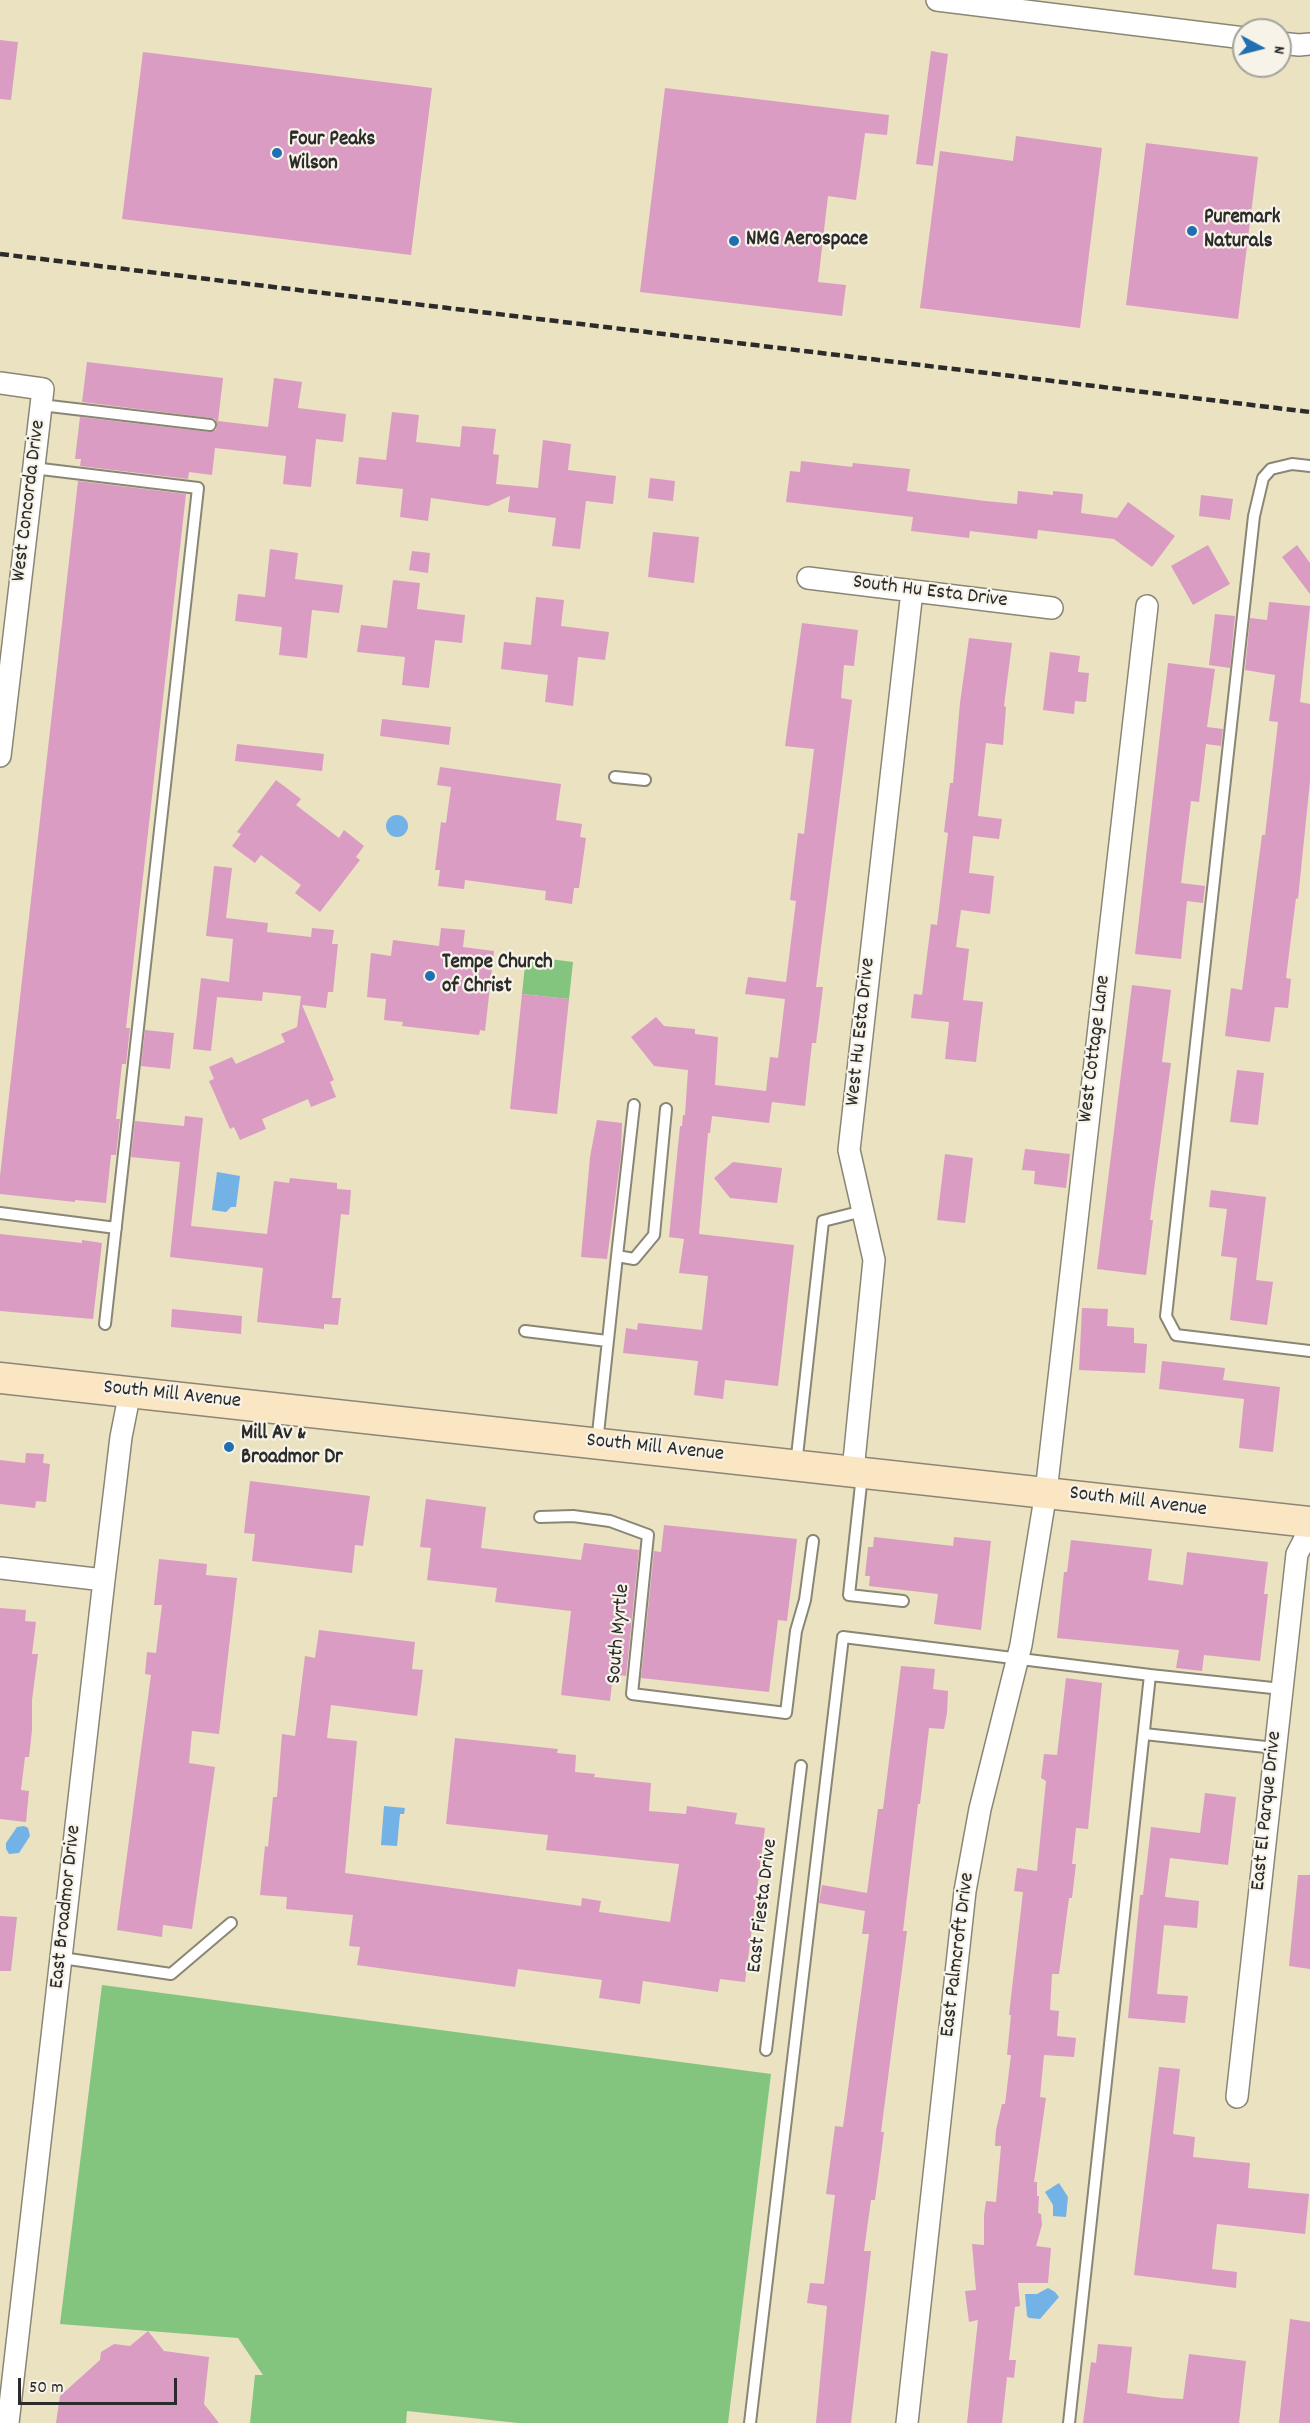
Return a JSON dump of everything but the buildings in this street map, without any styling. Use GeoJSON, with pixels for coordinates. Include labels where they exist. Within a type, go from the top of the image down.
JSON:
{"type":"FeatureCollection","features":[{"type":"Feature","properties":{"kind":"main road","name":"South Mill Avenue"},"geometry":{"type":"LineString","coordinates":[[0,1378],[1310,1522]]}},
{"type":"Feature","properties":{"kind":"street"},"geometry":{"type":"LineString","coordinates":[[938,0],[1232,37]]}},
{"type":"Feature","properties":{"kind":"street"},"geometry":{"type":"LineString","coordinates":[[1292,44],[1310,44]]}},
{"type":"Feature","properties":{"kind":"street"},"geometry":{"type":"LineString","coordinates":[[0,383],[42,397]]}},
{"type":"Feature","properties":{"kind":"street","name":"West Concorda Drive"},"geometry":{"type":"LineString","coordinates":[[0,756],[42,397]]}},
{"type":"Feature","properties":{"kind":"street","name":"South Hu Esta Drive"},"geometry":{"type":"LineString","coordinates":[[807,578],[1052,608]]}},
{"type":"Feature","properties":{"kind":"street","name":"West Hu Esta Drive"},"geometry":{"type":"LineString","coordinates":[[857,1472],[874,1260],[849,1150],[912,591]]}},
{"type":"Feature","properties":{"kind":"street","name":"West Cottage Lane"},"geometry":{"type":"LineString","coordinates":[[1046,1492],[1147,606]]}},
{"type":"Feature","properties":{"kind":"street","name":"East Broadmor Drive"},"geometry":{"type":"LineString","coordinates":[[8,2423],[104,1580],[121,1437],[130,1392]]}},
{"type":"Feature","properties":{"kind":"street","name":"East Palmcroft Drive"},"geometry":{"type":"LineString","coordinates":[[907,2423],[965,1891],[981,1809],[1018,1657],[1046,1492]]}},
{"type":"Feature","properties":{"kind":"street","name":"East El Parque Drive"},"geometry":{"type":"LineString","coordinates":[[1237,2097],[1297,1554],[1310,1529]]}},
{"type":"Feature","properties":{"kind":"street"},"geometry":{"type":"LineString","coordinates":[[0,1568],[104,1580]]}},
{"type":"Feature","properties":{"kind":"lane"},"geometry":{"type":"LineString","coordinates":[[42,397],[210,426]]}},
{"type":"Feature","properties":{"kind":"lane"},"geometry":{"type":"LineString","coordinates":[[1310,466],[1292,464],[1271,469],[1263,478],[1254,516],[1166,1316],[1176,1335],[1310,1351]]}},
{"type":"Feature","properties":{"kind":"lane"},"geometry":{"type":"LineString","coordinates":[[33,468],[198,488],[105,1324]]}},
{"type":"Feature","properties":{"kind":"lane"},"geometry":{"type":"LineString","coordinates":[[615,777],[645,780]]}},
{"type":"Feature","properties":{"kind":"lane"},"geometry":{"type":"LineString","coordinates":[[597,1443],[634,1105]]}},
{"type":"Feature","properties":{"kind":"lane"},"geometry":{"type":"LineString","coordinates":[[617,1256],[634,1259],[654,1235],[666,1109]]}},
{"type":"Feature","properties":{"kind":"lane"},"geometry":{"type":"LineString","coordinates":[[796,1465],[823,1221],[863,1211]]}},
{"type":"Feature","properties":{"kind":"lane"},"geometry":{"type":"LineString","coordinates":[[0,1213],[116,1228]]}},
{"type":"Feature","properties":{"kind":"lane"},"geometry":{"type":"LineString","coordinates":[[525,1331],[607,1341]]}},
{"type":"Feature","properties":{"kind":"lane"},"geometry":{"type":"LineString","coordinates":[[857,1472],[849,1595],[903,1601]]}},
{"type":"Feature","properties":{"kind":"lane","name":"South Myrtle"},"geometry":{"type":"LineString","coordinates":[[540,1517],[573,1516],[610,1521],[648,1535],[632,1694],[786,1713],[796,1631],[805,1600],[813,1541]]}},
{"type":"Feature","properties":{"kind":"lane"},"geometry":{"type":"LineString","coordinates":[[750,2423],[843,1636],[1150,1675],[1282,1689]]}},
{"type":"Feature","properties":{"kind":"lane"},"geometry":{"type":"LineString","coordinates":[[1069,2423],[1150,1675]]}},
{"type":"Feature","properties":{"kind":"lane"},"geometry":{"type":"LineString","coordinates":[[1144,1734],[1275,1748]]}},
{"type":"Feature","properties":{"kind":"lane","name":"East Fiesta Drive"},"geometry":{"type":"LineString","coordinates":[[766,2050],[801,1766]]}},
{"type":"Feature","properties":{"kind":"lane"},"geometry":{"type":"LineString","coordinates":[[62,1958],[171,1974],[231,1923]]}},
{"type":"Feature","properties":{"kind":"green space"},"geometry":{"type":"Polygon","coordinates":[[[526,956],[573,962],[569,999],[522,994],[526,956]]]}},
{"type":"Feature","properties":{"kind":"green space"},"geometry":{"type":"Polygon","coordinates":[[[102,1985],[771,2074],[728,2423],[518,2423],[407,2411],[406,2423],[250,2423],[255,2375],[263,2375],[238,2338],[60,2324],[102,1985]]]}},
{"type":"Feature","properties":{"kind":"water"},"geometry":{"type":"Polygon","coordinates":[[[397,815],[405,818],[408,826],[405,834],[397,837],[389,834],[386,826],[389,818],[397,815]]]}},
{"type":"Feature","properties":{"kind":"water"},"geometry":{"type":"Polygon","coordinates":[[[217,1172],[240,1176],[236,1207],[231,1207],[226,1212],[212,1210],[217,1172]]]}},
{"type":"Feature","properties":{"kind":"water"},"geometry":{"type":"Polygon","coordinates":[[[384,1806],[405,1808],[404,1814],[400,1814],[397,1846],[381,1845],[384,1806]]]}},
{"type":"Feature","properties":{"kind":"water"},"geometry":{"type":"Polygon","coordinates":[[[17,1827],[28,1828],[30,1836],[19,1853],[9,1854],[6,1843],[17,1827]]]}},
{"type":"Feature","properties":{"kind":"water"},"geometry":{"type":"Polygon","coordinates":[[[1059,2183],[1068,2197],[1066,2217],[1053,2216],[1053,2205],[1045,2192],[1059,2183]]]}},
{"type":"Feature","properties":{"kind":"water"},"geometry":{"type":"Polygon","coordinates":[[[1048,2288],[1059,2297],[1040,2319],[1029,2318],[1025,2294],[1037,2294],[1048,2288]]]}},
{"type":"Feature","properties":{"kind":"railway"},"geometry":{"type":"LineString","coordinates":[[0,254],[1310,412]]}},
{"type":"Feature","properties":{"kind":"place","name":"Four Peaks Wilson"},"geometry":{"type":"Point","coordinates":[277,153]}},
{"type":"Feature","properties":{"kind":"place","name":"Puremark Naturals"},"geometry":{"type":"Point","coordinates":[1192,231]}},
{"type":"Feature","properties":{"kind":"place","name":"NMG Aerospace"},"geometry":{"type":"Point","coordinates":[734,241]}},
{"type":"Feature","properties":{"kind":"place","name":"Tempe Church of Christ"},"geometry":{"type":"Point","coordinates":[430,976]}},
{"type":"Feature","properties":{"kind":"place","name":"Mill Av & Broadmor Dr"},"geometry":{"type":"Point","coordinates":[229,1447]}}]}
